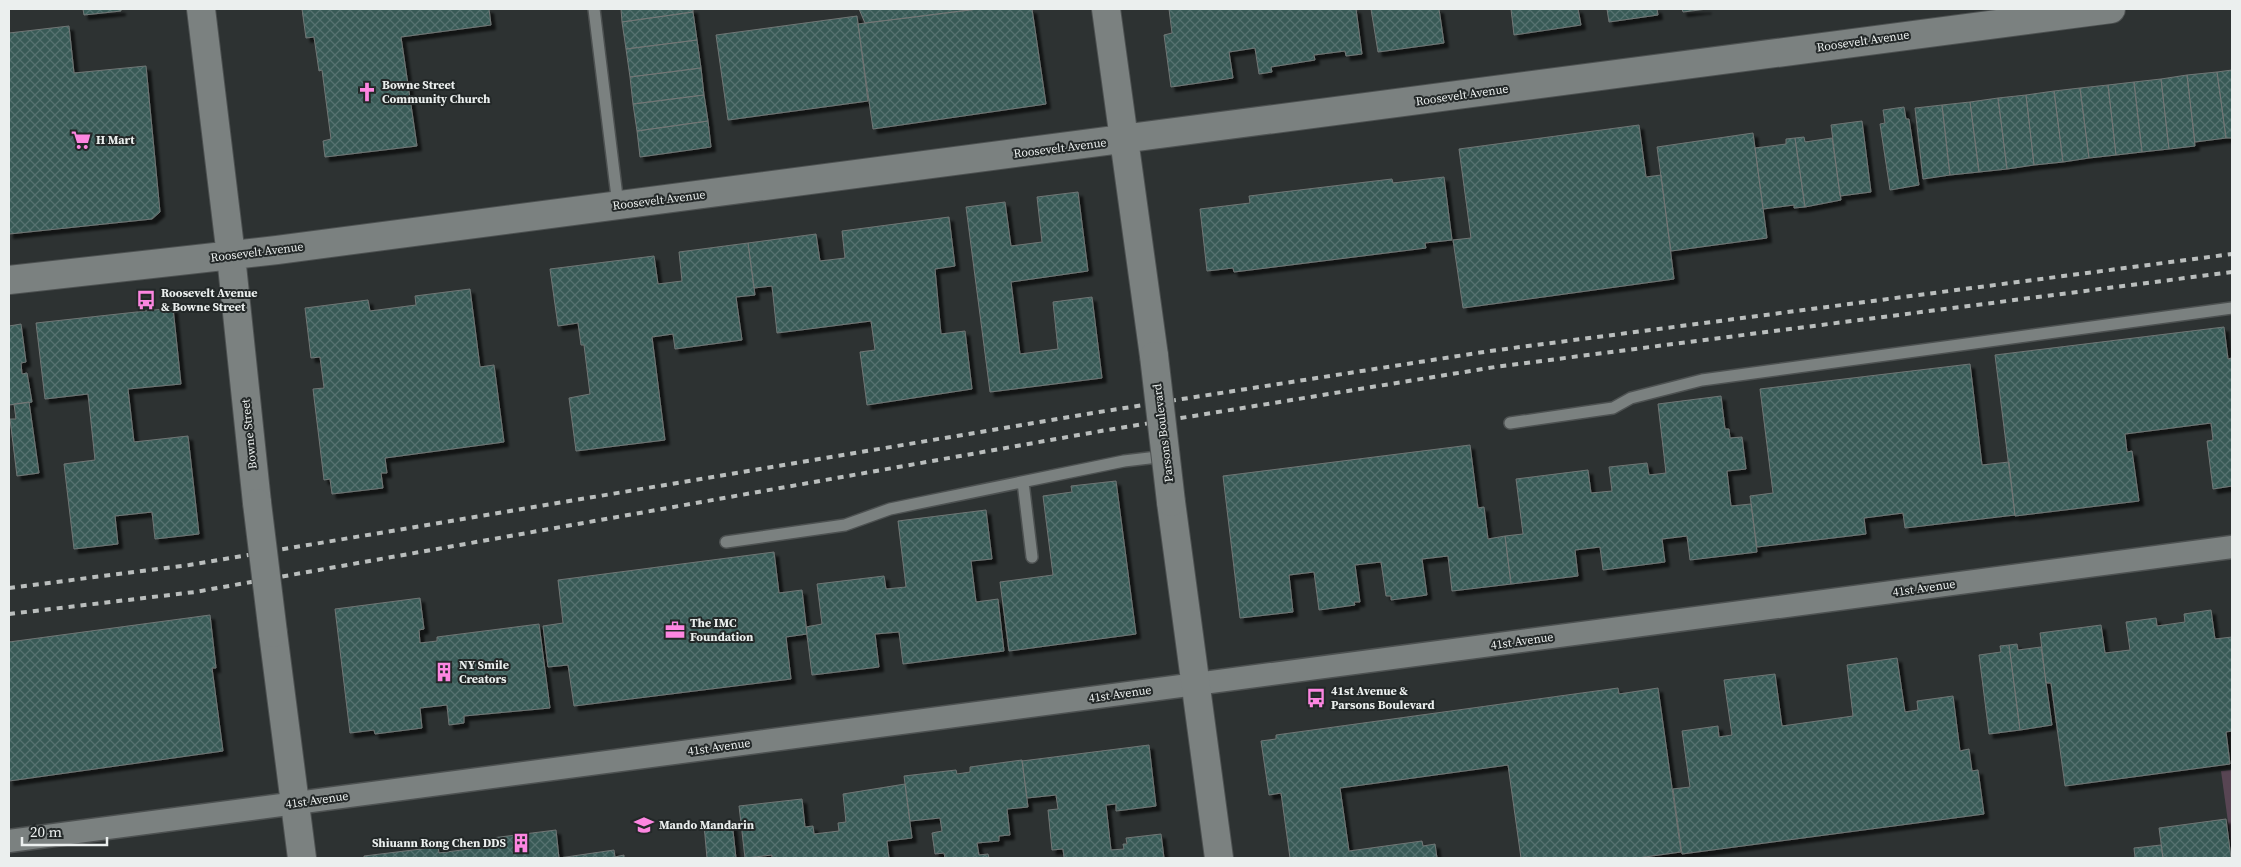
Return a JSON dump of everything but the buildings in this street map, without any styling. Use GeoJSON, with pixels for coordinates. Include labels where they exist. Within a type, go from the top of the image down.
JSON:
{"type":"FeatureCollection","features":[{"type":"Feature","properties":{"kind":"street","name":"Bowne Street"},"geometry":{"type":"LineString","coordinates":[[201,9],[231,256],[256,503],[302,858]]}},
{"type":"Feature","properties":{"kind":"street","name":"Parsons Boulevard"},"geometry":{"type":"LineString","coordinates":[[1106,9],[1154,356],[1219,858]]}},
{"type":"Feature","properties":{"kind":"street","name":"Roosevelt Avenue"},"geometry":{"type":"LineString","coordinates":[[9,280],[231,256],[2111,9]]}},
{"type":"Feature","properties":{"kind":"street","name":"41st Avenue"},"geometry":{"type":"LineString","coordinates":[[9,841],[2232,547]]}},
{"type":"Feature","properties":{"kind":"lane"},"geometry":{"type":"LineString","coordinates":[[594,9],[618,205]]}},
{"type":"Feature","properties":{"kind":"lane"},"geometry":{"type":"LineString","coordinates":[[1510,423],[1613,408],[1632,398],[1702,380],[2232,308]]}},
{"type":"Feature","properties":{"kind":"lane"},"geometry":{"type":"LineString","coordinates":[[726,542],[845,525],[890,509],[1124,461],[1166,456]]}},
{"type":"Feature","properties":{"kind":"lane"},"geometry":{"type":"LineString","coordinates":[[1023,482],[1032,557]]}},
{"type":"Feature","properties":{"kind":"shaded area"},"geometry":{"type":"Polygon","coordinates":[[[2232,770],[2232,851],[2221,771],[2232,770]]]}},
{"type":"Feature","properties":{"kind":"railway"},"geometry":{"type":"LineString","coordinates":[[9,588],[189,565],[1099,412],[1490,351],[2232,254]]}},
{"type":"Feature","properties":{"kind":"railway"},"geometry":{"type":"LineString","coordinates":[[9,614],[195,592],[1101,431],[1495,367],[2232,272]]}},
{"type":"Feature","properties":{"kind":"place","name":"Bowne Street Community Church"},"geometry":{"type":"Point","coordinates":[367,92]}},
{"type":"Feature","properties":{"kind":"place","name":"H Mart"},"geometry":{"type":"Point","coordinates":[81,140]}},
{"type":"Feature","properties":{"kind":"place","name":"Roosevelt Avenue & Bowne Street"},"geometry":{"type":"Point","coordinates":[146,300]}},
{"type":"Feature","properties":{"kind":"place","name":"The IMC Foundation"},"geometry":{"type":"Point","coordinates":[675,630]}},
{"type":"Feature","properties":{"kind":"place","name":"NY Smile Creators"},"geometry":{"type":"Point","coordinates":[444,672]}},
{"type":"Feature","properties":{"kind":"place","name":"41st Avenue & Parsons Boulevard"},"geometry":{"type":"Point","coordinates":[1316,698]}},
{"type":"Feature","properties":{"kind":"place","name":"Mando Mandarin"},"geometry":{"type":"Point","coordinates":[644,825]}},
{"type":"Feature","properties":{"kind":"place","name":"Shiuann Rong Chen DDS"},"geometry":{"type":"Point","coordinates":[521,843]}}]}
